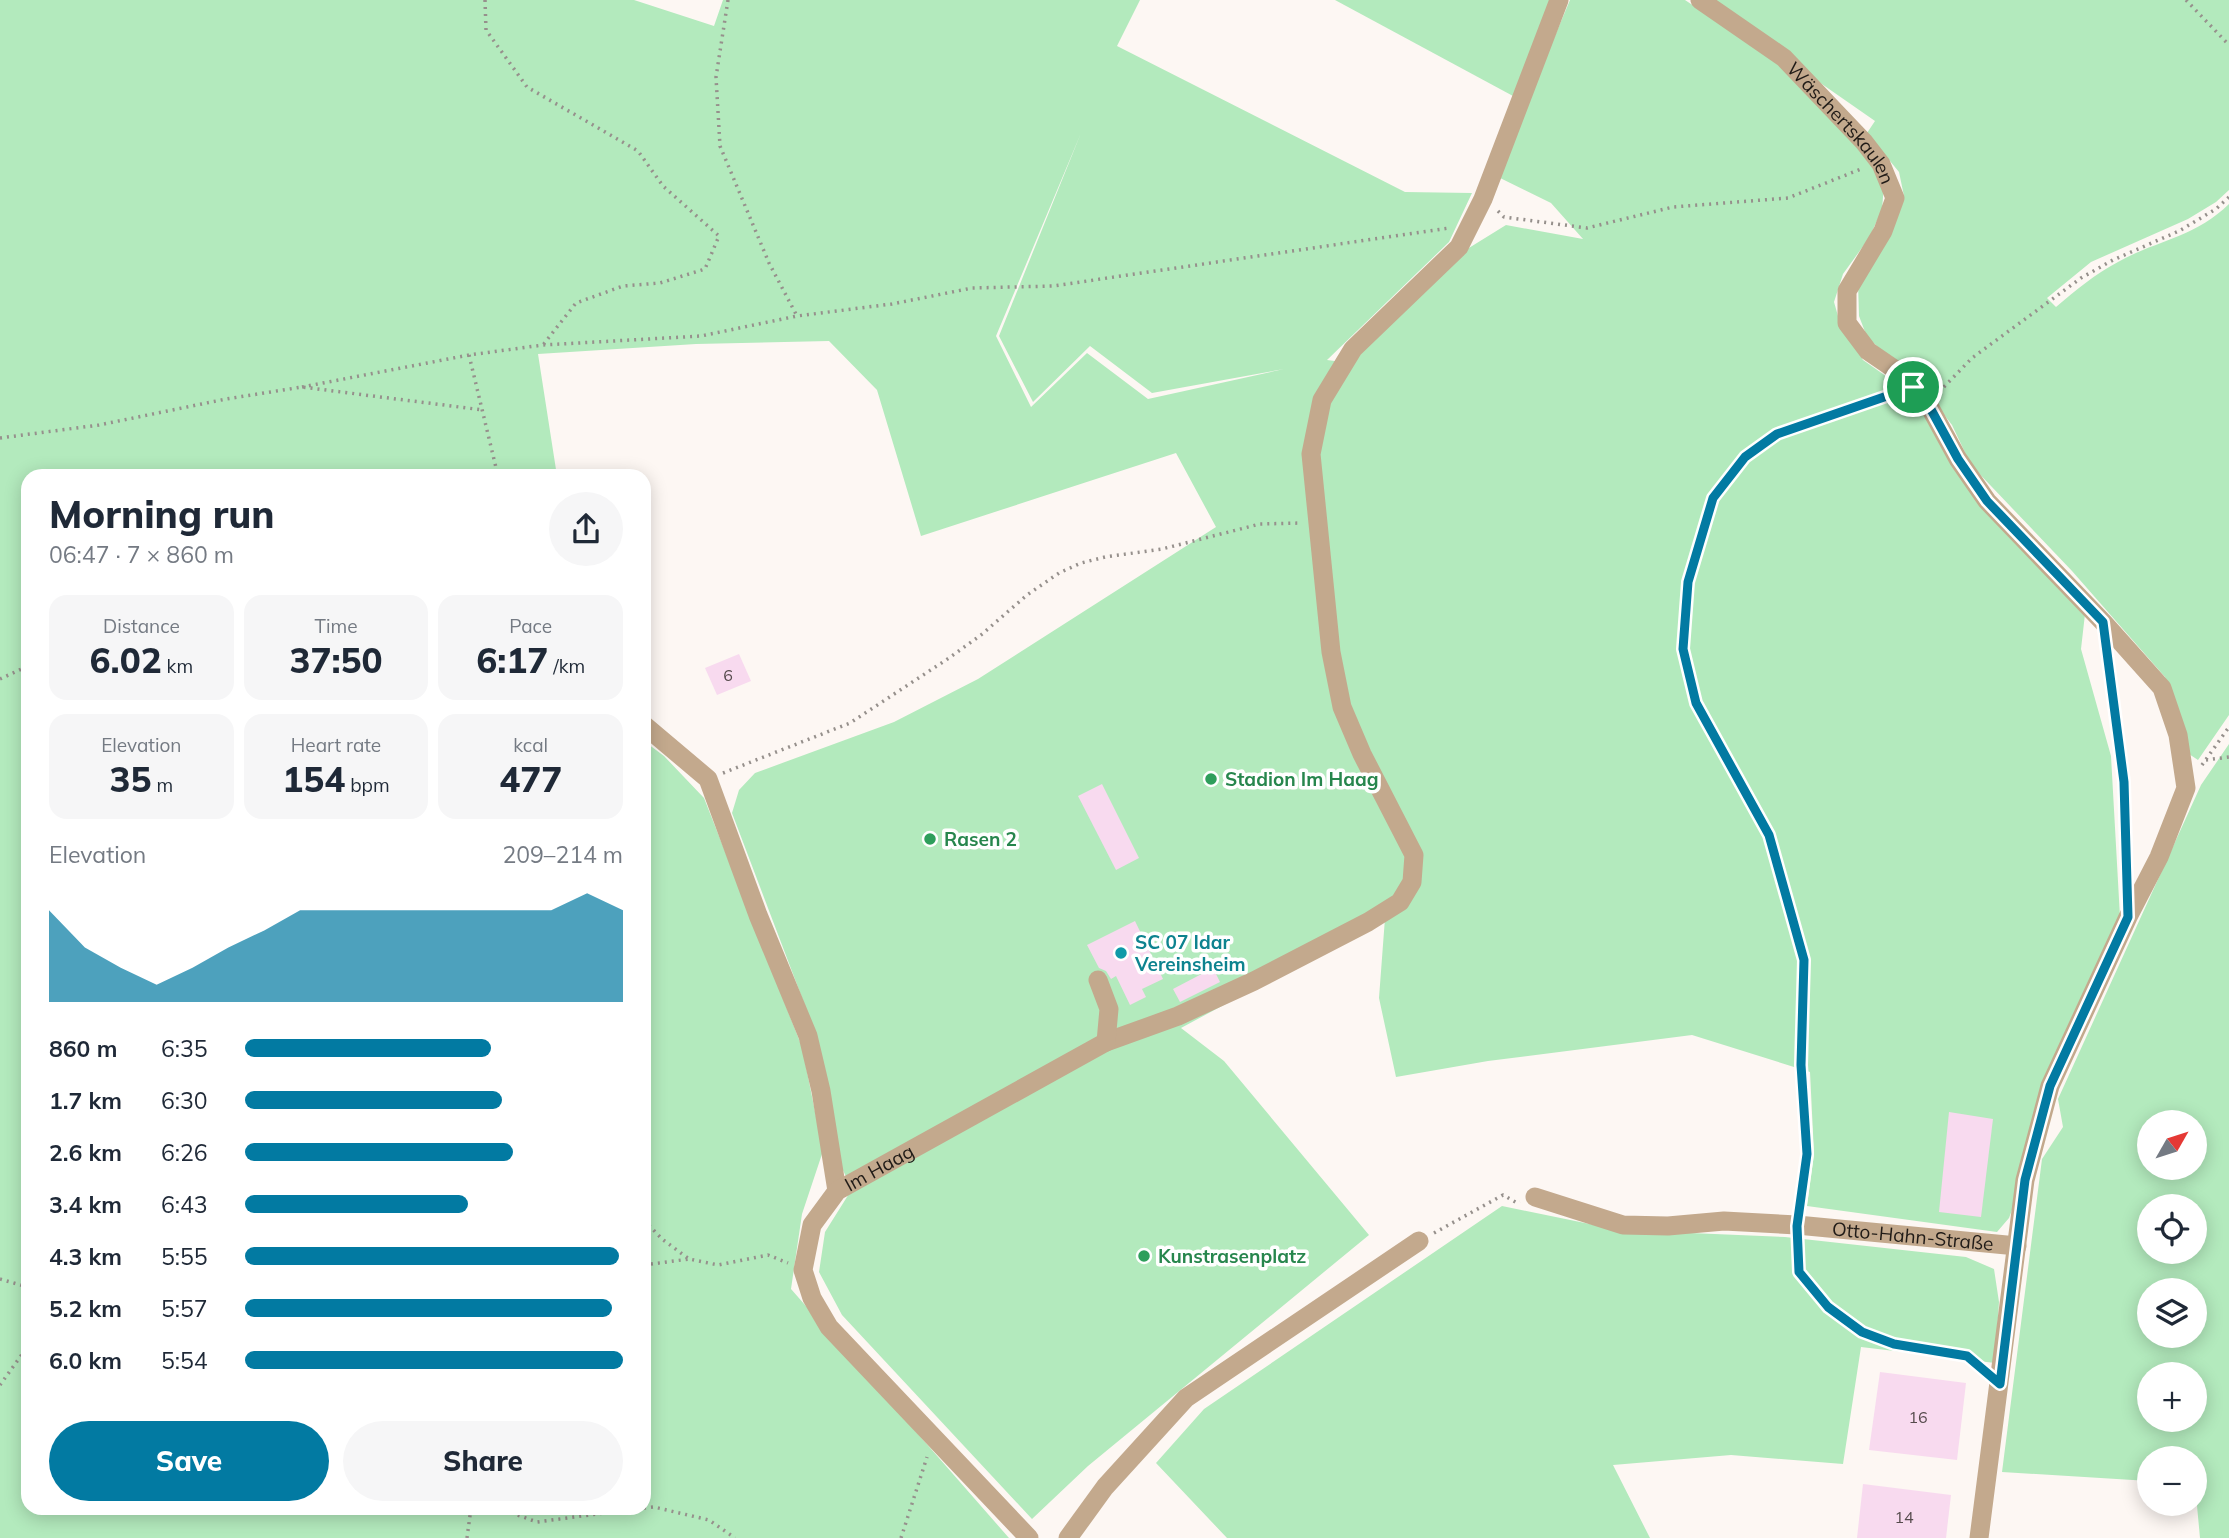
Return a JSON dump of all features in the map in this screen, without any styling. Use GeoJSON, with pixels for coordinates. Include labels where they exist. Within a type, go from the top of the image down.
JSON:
{"type":"FeatureCollection","features":[{"type":"Feature","properties":{"kind":"street","name":"Im Haag"},"geometry":{"type":"LineString","coordinates":[[803,1270],[812,1225],[837,1191],[1106,1042],[1178,1016],[1254,981],[1357,928],[1400,902],[1412,882],[1414,855],[1362,754],[1342,707],[1331,652],[1311,454],[1322,400],[1353,349],[1459,247],[1483,199],[1559,0]]}},
{"type":"Feature","properties":{"kind":"street","name":"Wäschertskaulen"},"geometry":{"type":"LineString","coordinates":[[1700,0],[1784,58],[1864,142],[1881,164],[1895,198],[1883,231],[1847,292],[1847,323],[1868,351],[1903,375],[1928,404],[1958,459],[1987,501],[2162,688],[2178,735],[2186,789]]}},
{"type":"Feature","properties":{"kind":"street"},"geometry":{"type":"LineString","coordinates":[[651,731],[708,779],[758,915],[808,1036],[821,1091],[837,1191]]}},
{"type":"Feature","properties":{"kind":"street"},"geometry":{"type":"LineString","coordinates":[[1979,1538],[2025,1180],[2050,1086],[2159,856],[2186,789]]}},
{"type":"Feature","properties":{"kind":"street"},"geometry":{"type":"LineString","coordinates":[[1098,980],[1109,1009],[1106,1042]]}},
{"type":"Feature","properties":{"kind":"street","name":"Otto-Hahn-Straße"},"geometry":{"type":"LineString","coordinates":[[1535,1197],[1623,1224],[1668,1226],[1724,1221],[2017,1246]]}},
{"type":"Feature","properties":{"kind":"street"},"geometry":{"type":"LineString","coordinates":[[1068,1538],[1105,1487],[1186,1398],[1419,1241]]}},
{"type":"Feature","properties":{"kind":"street"},"geometry":{"type":"LineString","coordinates":[[803,1270],[812,1298],[829,1326],[1029,1538]]}},
{"type":"Feature","properties":{"kind":"path"},"geometry":{"type":"LineString","coordinates":[[485,0],[486,30],[527,87],[638,151],[663,186],[719,236],[705,269],[660,282],[623,286],[576,303],[543,345]]}},
{"type":"Feature","properties":{"kind":"path"},"geometry":{"type":"LineString","coordinates":[[728,0],[716,77],[720,146],[769,263],[797,316]]}},
{"type":"Feature","properties":{"kind":"path"},"geometry":{"type":"LineString","coordinates":[[2186,0],[2229,45]]}},
{"type":"Feature","properties":{"kind":"path"},"geometry":{"type":"LineString","coordinates":[[1483,199],[1504,216],[1587,228],[1673,207],[1788,198],[1855,171],[1881,164]]}},
{"type":"Feature","properties":{"kind":"path"},"geometry":{"type":"LineString","coordinates":[[1928,404],[1972,358],[2081,278],[2113,260],[2179,231],[2216,209],[2229,197]]}},
{"type":"Feature","properties":{"kind":"path"},"geometry":{"type":"LineString","coordinates":[[0,438],[99,425],[469,355],[543,345],[701,335],[797,316],[892,304],[972,288],[1053,286],[1469,225]]}},
{"type":"Feature","properties":{"kind":"path"},"geometry":{"type":"LineString","coordinates":[[469,355],[496,469]]}},
{"type":"Feature","properties":{"kind":"path"},"geometry":{"type":"LineString","coordinates":[[302,387],[483,410]]}},
{"type":"Feature","properties":{"kind":"path"},"geometry":{"type":"LineString","coordinates":[[1913,387],[1777,434],[1745,457],[1713,498],[1688,582],[1683,649],[1696,703],[1769,835],[1804,960],[1801,1065],[1807,1154],[1797,1226],[1799,1272],[1828,1307],[1862,1332],[1894,1344],[1967,1356],[2000,1384]]}},
{"type":"Feature","properties":{"kind":"path"},"geometry":{"type":"LineString","coordinates":[[708,779],[850,723],[949,659],[1027,595],[1059,573],[1081,563],[1162,548],[1260,524],[1319,523]]}},
{"type":"Feature","properties":{"kind":"path"},"geometry":{"type":"LineString","coordinates":[[2103,622],[2124,782],[2127,876]]}},
{"type":"Feature","properties":{"kind":"path"},"geometry":{"type":"LineString","coordinates":[[0,679],[21,669]]}},
{"type":"Feature","properties":{"kind":"path"},"geometry":{"type":"LineString","coordinates":[[2186,789],[2229,727]]}},
{"type":"Feature","properties":{"kind":"path"},"geometry":{"type":"LineString","coordinates":[[2206,760],[2229,757]]}},
{"type":"Feature","properties":{"kind":"path"},"geometry":{"type":"LineString","coordinates":[[1419,1241],[1503,1195],[1517,1203],[1535,1197]]}},
{"type":"Feature","properties":{"kind":"path"},"geometry":{"type":"LineString","coordinates":[[651,1227],[689,1259]]}},
{"type":"Feature","properties":{"kind":"path"},"geometry":{"type":"LineString","coordinates":[[651,1264],[689,1259],[718,1265],[768,1255],[803,1270]]}},
{"type":"Feature","properties":{"kind":"path"},"geometry":{"type":"LineString","coordinates":[[0,1279],[21,1285]]}},
{"type":"Feature","properties":{"kind":"path"},"geometry":{"type":"LineString","coordinates":[[0,1385],[21,1356]]}},
{"type":"Feature","properties":{"kind":"path"},"geometry":{"type":"LineString","coordinates":[[901,1538],[933,1438]]}},
{"type":"Feature","properties":{"kind":"path"},"geometry":{"type":"LineString","coordinates":[[651,1507],[709,1520],[735,1538]]}},
{"type":"Feature","properties":{"kind":"path"},"geometry":{"type":"LineString","coordinates":[[467,1538],[470,1515]]}},
{"type":"Feature","properties":{"kind":"path"},"geometry":{"type":"LineString","coordinates":[[518,1515],[537,1522],[590,1515]]}},
{"type":"Feature","properties":{"kind":"green space"},"geometry":{"type":"Polygon","coordinates":[[[0,0],[634,0],[714,26],[723,0],[1140,0],[1117,46],[1405,192],[1472,193],[1449,242],[1327,360],[1350,363],[1464,251],[1506,225],[1583,239],[1551,203],[1496,176],[1570,0],[1685,0],[1776,61],[1866,157],[1884,184],[1882,210],[1869,238],[1843,274],[1834,302],[1840,323],[1863,360],[1910,393],[2085,614],[2081,649],[2111,756],[2120,917],[2009,1218],[1997,1232],[1807,1206],[1814,1154],[1810,1072],[1692,1035],[1488,1061],[1396,1077],[1379,998],[1385,918],[1181,1028],[1224,1061],[1369,1235],[1088,1466],[1032,1519],[842,1315],[819,1272],[825,1232],[852,1189],[840,1164],[815,1032],[732,813],[739,790],[755,773],[894,722],[978,679],[1216,527],[1176,453],[921,536],[877,390],[829,341],[696,344],[538,354],[556,469],[21,469],[21,1515],[651,1515],[651,746],[664,756],[704,798],[802,1047],[823,1151],[802,1214],[791,1289],[1009,1538],[0,1538],[0,0]],[[1081,133],[996,336],[1031,407],[1087,353],[1148,399],[1284,369],[1152,393],[1090,346],[1033,402],[999,336],[1081,133]]]}},
{"type":"Feature","properties":{"kind":"green space"},"geometry":{"type":"Polygon","coordinates":[[[1335,0],[1552,0],[1513,96],[1335,0]]]}},
{"type":"Feature","properties":{"kind":"green space"},"geometry":{"type":"Polygon","coordinates":[[[1701,0],[2229,0],[2229,190],[2216,202],[2188,219],[2091,262],[2047,298],[2056,307],[2110,267],[2189,231],[2229,204],[2229,715],[2198,760],[2189,754],[2186,733],[2165,677],[2072,571],[1971,465],[1952,425],[1925,390],[1867,337],[1859,316],[1858,282],[1904,196],[1899,172],[1867,133],[1875,121],[1701,0]]]}},
{"type":"Feature","properties":{"kind":"green space"},"geometry":{"type":"Polygon","coordinates":[[[2229,744],[2229,1538],[2200,1538],[2198,1516],[2207,1516],[2207,1446],[2137,1446],[2137,1480],[2002,1472],[2042,1159],[2063,1127],[2058,1099],[2201,785],[2229,744]]]}},
{"type":"Feature","properties":{"kind":"green space"},"geometry":{"type":"Polygon","coordinates":[[[1502,1206],[1619,1230],[1785,1237],[1966,1257],[1994,1269],[1999,1302],[1995,1363],[1861,1347],[1843,1464],[1731,1455],[1613,1465],[1650,1538],[1227,1538],[1156,1463],[1204,1409],[1502,1206]]]}},
{"type":"Feature","properties":{"kind":"building"},"geometry":{"type":"Polygon","coordinates":[[[739,654],[751,681],[717,695],[705,668],[739,654]]]}},
{"type":"Feature","properties":{"kind":"building"},"geometry":{"type":"Polygon","coordinates":[[[1102,784],[1139,858],[1116,870],[1078,796],[1102,784]]]}},
{"type":"Feature","properties":{"kind":"building","name":"SC 07 Idar Vereinsheim"},"geometry":{"type":"Polygon","coordinates":[[[1135,921],[1163,979],[1142,989],[1146,997],[1130,1005],[1116,976],[1111,979],[1106,971],[1099,968],[1087,945],[1135,921]]]}},
{"type":"Feature","properties":{"kind":"building"},"geometry":{"type":"Polygon","coordinates":[[[1213,968],[1220,982],[1180,1002],[1173,989],[1213,968]]]}},
{"type":"Feature","properties":{"kind":"building"},"geometry":{"type":"Polygon","coordinates":[[[1949,1112],[1993,1119],[1981,1217],[1939,1212],[1949,1112]]]}},
{"type":"Feature","properties":{"kind":"building"},"geometry":{"type":"Polygon","coordinates":[[[1880,1372],[1966,1383],[1957,1460],[1869,1450],[1880,1372]]]}},
{"type":"Feature","properties":{"kind":"building"},"geometry":{"type":"Polygon","coordinates":[[[1863,1484],[1951,1495],[1946,1538],[1857,1538],[1863,1484]]]}},
{"type":"Feature","properties":{"kind":"place","name":"Stadion Im Haag"},"geometry":{"type":"Point","coordinates":[1211,779]}},
{"type":"Feature","properties":{"kind":"place","name":"Rasen 2"},"geometry":{"type":"Point","coordinates":[930,839]}},
{"type":"Feature","properties":{"kind":"place","name":"SC 07 Idar Vereinsheim"},"geometry":{"type":"Point","coordinates":[1121,953]}},
{"type":"Feature","properties":{"kind":"place","name":"Kunstrasenplatz"},"geometry":{"type":"Point","coordinates":[1144,1256]}},
{"type":"Feature","properties":{"kind":"route"},"geometry":{"type":"LineString","coordinates":[[1913,387],[1928,404],[1958,459],[1987,501],[2103,622],[2124,782],[2128,917],[2050,1086],[2025,1180],[2000,1384],[1967,1356],[1894,1344],[1862,1332],[1828,1307],[1799,1272],[1797,1226],[1807,1154],[1801,1065],[1804,960],[1769,835],[1696,703],[1683,649],[1688,582],[1713,498],[1745,457],[1777,434],[1913,387]]}}]}
